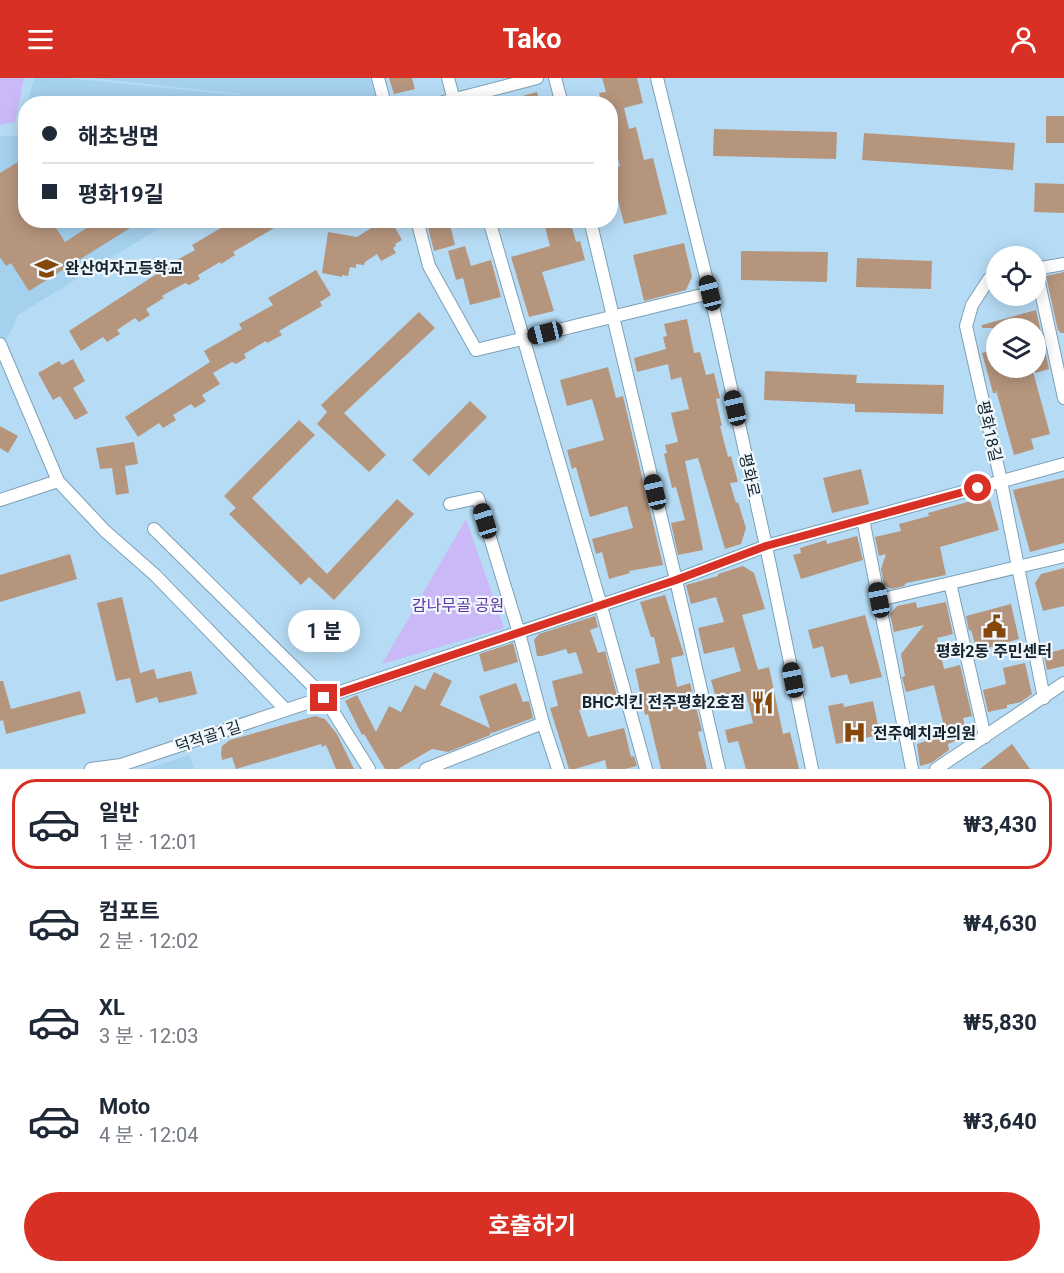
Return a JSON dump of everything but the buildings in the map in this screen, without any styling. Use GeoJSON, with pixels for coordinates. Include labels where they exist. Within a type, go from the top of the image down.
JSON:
{"type":"FeatureCollection","features":[{"type":"Feature","properties":{"kind":"street"},"geometry":{"type":"LineString","coordinates":[[378,78],[383,96]]}},
{"type":"Feature","properties":{"kind":"street"},"geometry":{"type":"LineString","coordinates":[[448,78],[453,96]]}},
{"type":"Feature","properties":{"kind":"street"},"geometry":{"type":"LineString","coordinates":[[472,96],[537,78]]}},
{"type":"Feature","properties":{"kind":"street"},"geometry":{"type":"LineString","coordinates":[[555,78],[560,96]]}},
{"type":"Feature","properties":{"kind":"street","name":"평화로"},"geometry":{"type":"LineString","coordinates":[[657,78],[710,293],[812,769]]}},
{"type":"Feature","properties":{"kind":"street"},"geometry":{"type":"LineString","coordinates":[[419,228],[429,266],[476,350],[710,293]]}},
{"type":"Feature","properties":{"kind":"street"},"geometry":{"type":"LineString","coordinates":[[491,228],[646,769]]}},
{"type":"Feature","properties":{"kind":"street"},"geometry":{"type":"LineString","coordinates":[[592,228],[719,769]]}},
{"type":"Feature","properties":{"kind":"street"},"geometry":{"type":"LineString","coordinates":[[1046,267],[1064,264]]}},
{"type":"Feature","properties":{"kind":"street","name":"평화18길"},"geometry":{"type":"LineString","coordinates":[[986,287],[972,304],[966,326],[1002,481],[1044,698]]}},
{"type":"Feature","properties":{"kind":"street"},"geometry":{"type":"LineString","coordinates":[[1043,306],[1064,398]]}},
{"type":"Feature","properties":{"kind":"street"},"geometry":{"type":"LineString","coordinates":[[0,345],[58,481],[105,531],[155,575],[286,710]]}},
{"type":"Feature","properties":{"kind":"street","name":"평화18길"},"geometry":{"type":"LineString","coordinates":[[519,633],[676,580],[766,546],[1064,464]]}},
{"type":"Feature","properties":{"kind":"street"},"geometry":{"type":"LineString","coordinates":[[0,500],[58,481]]}},
{"type":"Feature","properties":{"kind":"street"},"geometry":{"type":"LineString","coordinates":[[450,504],[478,498],[558,769]]}},
{"type":"Feature","properties":{"kind":"street"},"geometry":{"type":"LineString","coordinates":[[863,519],[912,769]]}},
{"type":"Feature","properties":{"kind":"street"},"geometry":{"type":"LineString","coordinates":[[154,529],[324,698],[369,769]]}},
{"type":"Feature","properties":{"kind":"street"},"geometry":{"type":"LineString","coordinates":[[879,600],[1064,556]]}},
{"type":"Feature","properties":{"kind":"street"},"geometry":{"type":"LineString","coordinates":[[950,583],[985,737]]}},
{"type":"Feature","properties":{"kind":"street","name":"덕적골1길"},"geometry":{"type":"LineString","coordinates":[[91,769],[121,765],[519,633]]}},
{"type":"Feature","properties":{"kind":"street"},"geometry":{"type":"LineString","coordinates":[[936,769],[1064,683]]}},
{"type":"Feature","properties":{"kind":"street"},"geometry":{"type":"LineString","coordinates":[[426,769],[543,723]]}},
{"type":"Feature","properties":{"kind":"shaded area"},"geometry":{"type":"Polygon","coordinates":[[[34,78],[66,78],[240,96],[30,96],[34,78]]]}},
{"type":"Feature","properties":{"kind":"shaded area"},"geometry":{"type":"Polygon","coordinates":[[[91,78],[370,78],[375,96],[241,96],[240,94],[91,78]]]}},
{"type":"Feature","properties":{"kind":"shaded area","name":"완산여자고등학교"},"geometry":{"type":"Polygon","coordinates":[[[0,136],[18,136],[18,228],[160,228],[18,315],[3,344],[0,336],[0,136]]]}},
{"type":"Feature","properties":{"kind":"shaded area"},"geometry":{"type":"Polygon","coordinates":[[[189,755],[194,769],[147,769],[189,755]]]}},
{"type":"Feature","properties":{"kind":"green space"},"geometry":{"type":"Polygon","coordinates":[[[0,78],[24,78],[20,96],[18,96],[15,122],[0,125],[0,78]]]}},
{"type":"Feature","properties":{"kind":"green space","name":"감나무골 공원"},"geometry":{"type":"Polygon","coordinates":[[[466,519],[504,628],[382,664],[466,519]]]}},
{"type":"Feature","properties":{"kind":"place","name":"완산여자고등학교"},"geometry":{"type":"Point","coordinates":[47,268]}},
{"type":"Feature","properties":{"kind":"place","name":"평화2동 주민센터"},"geometry":{"type":"Point","coordinates":[994,626]}},
{"type":"Feature","properties":{"kind":"place","name":"BHC치킨 전주평화2호점"},"geometry":{"type":"Point","coordinates":[763,702]}},
{"type":"Feature","properties":{"kind":"place","name":"전주예치과의원"},"geometry":{"type":"Point","coordinates":[855,733]}},
{"type":"Feature","properties":{"kind":"route"},"geometry":{"type":"LineString","coordinates":[[324,698],[676,580],[766,546],[978,488]]}}]}
